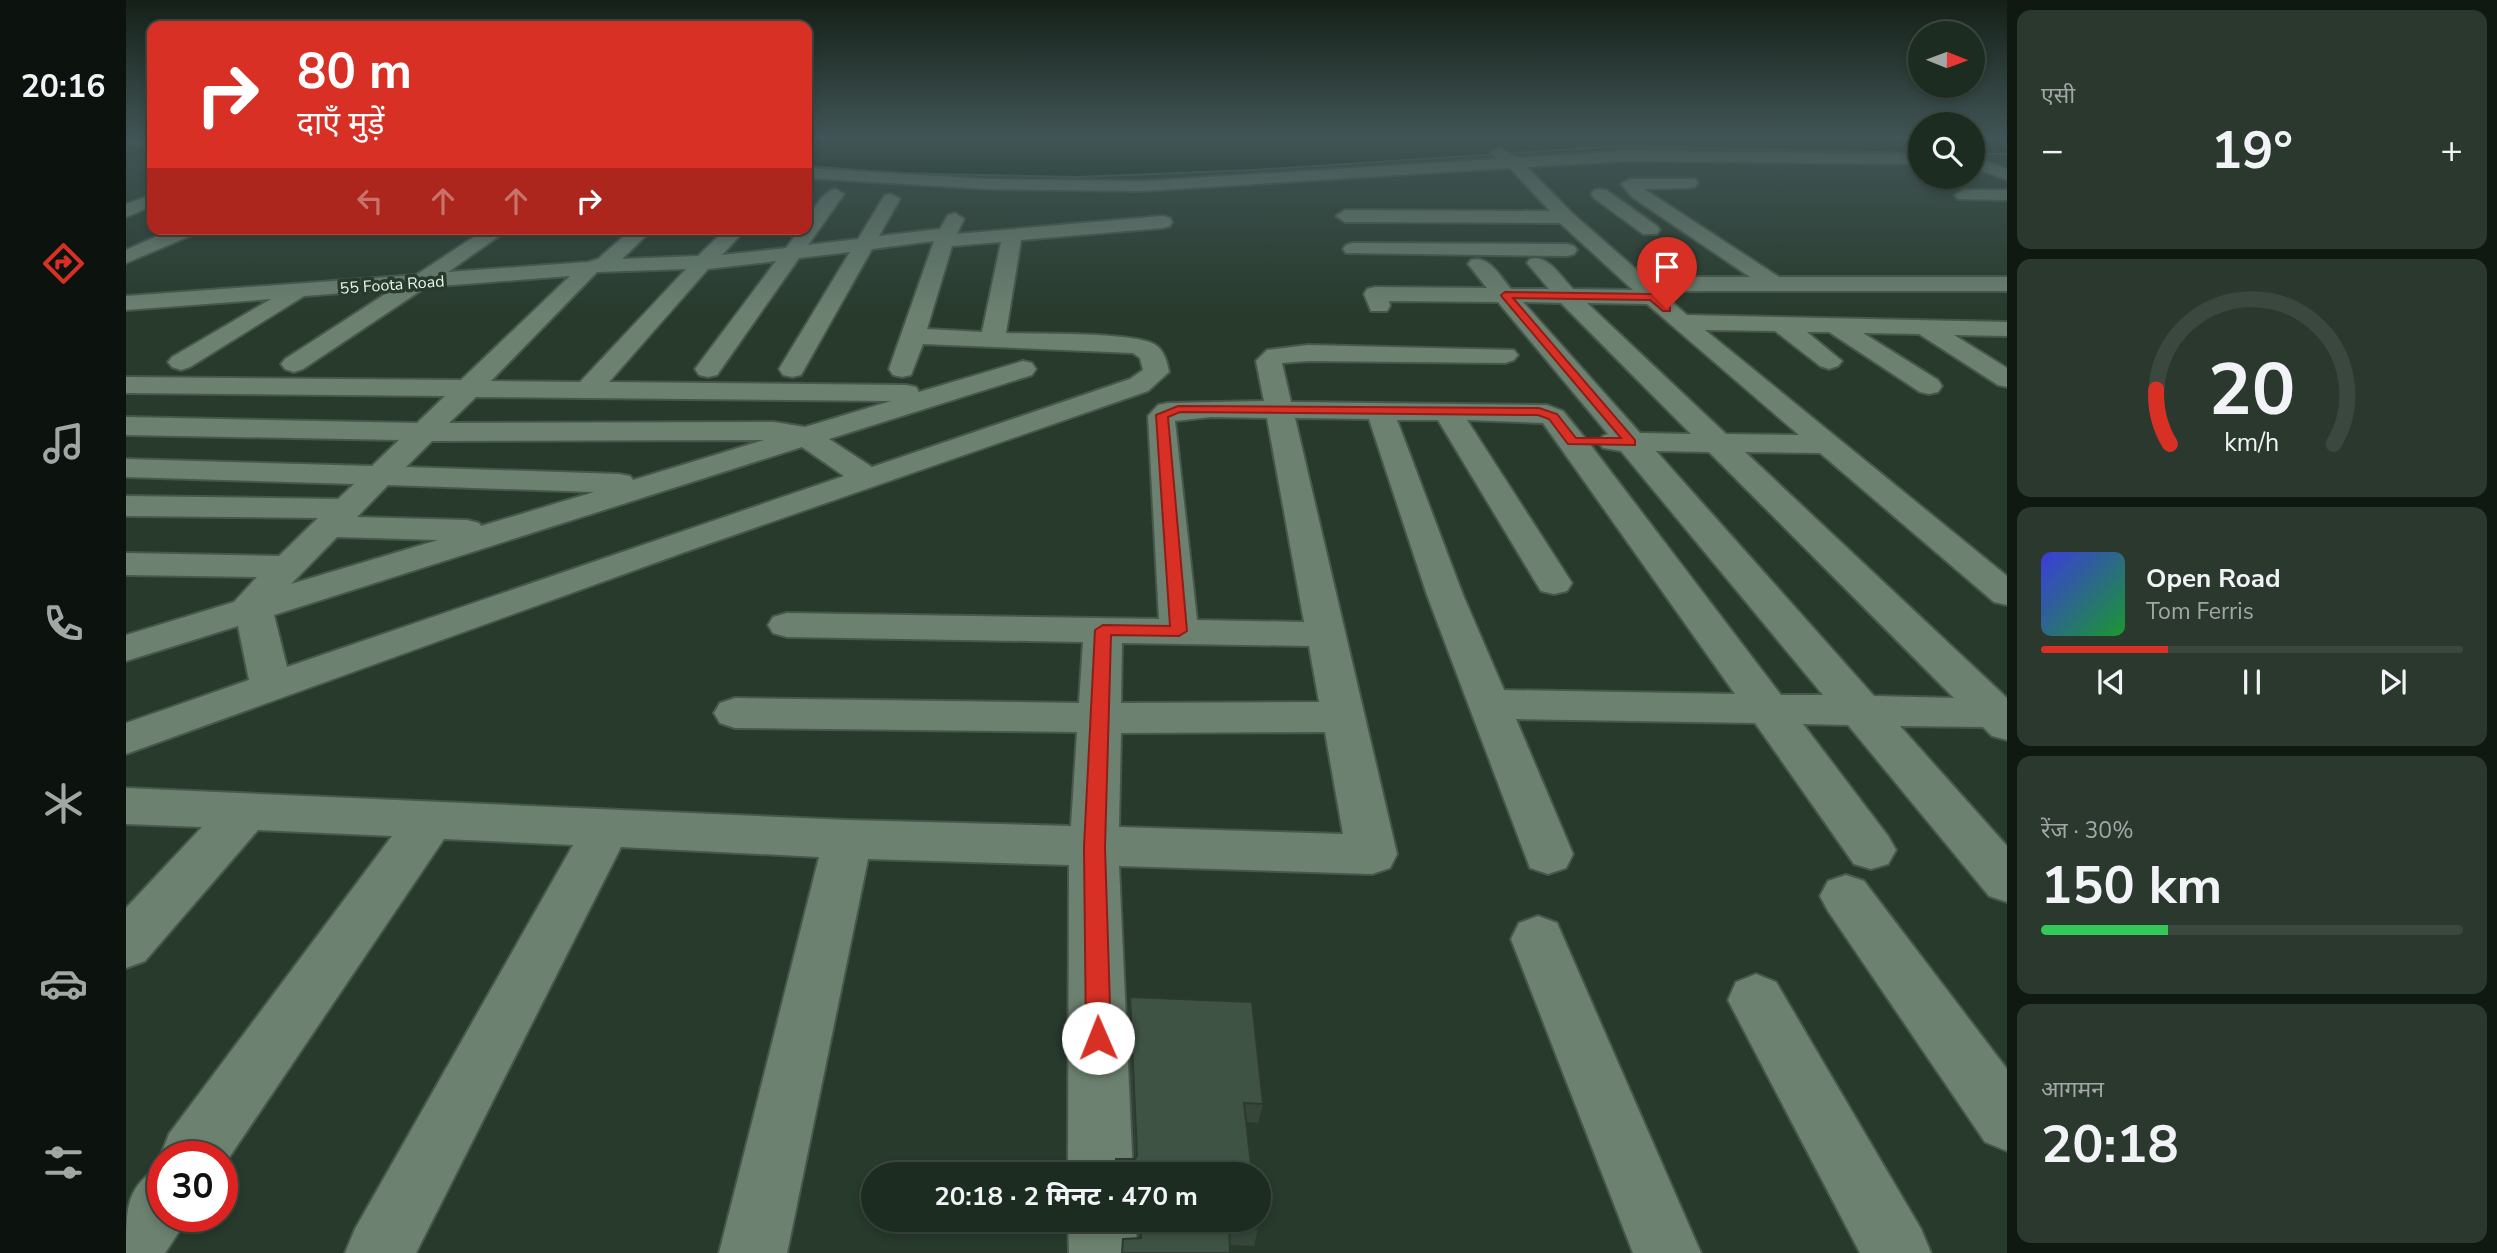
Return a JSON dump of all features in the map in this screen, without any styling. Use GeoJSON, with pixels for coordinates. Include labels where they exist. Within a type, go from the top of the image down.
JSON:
{"type":"FeatureCollection","features":[{"type":"Feature","properties":{"kind":"street"},"geometry":{"type":"LineString","coordinates":[[812,226],[832,197]]}},
{"type":"Feature","properties":{"kind":"street"},"geometry":{"type":"LineString","coordinates":[[902,369],[946,237],[960,210],[973,197]]}},
{"type":"Feature","properties":{"kind":"street"},"geometry":{"type":"LineString","coordinates":[[1545,197],[1681,322],[2007,594]]}},
{"type":"Feature","properties":{"kind":"street"},"geometry":{"type":"LineString","coordinates":[[1605,197],[1669,244]]}},
{"type":"Feature","properties":{"kind":"street"},"geometry":{"type":"LineString","coordinates":[[1645,197],[1774,285]]}},
{"type":"Feature","properties":{"kind":"street"},"geometry":{"type":"LineString","coordinates":[[792,369],[891,199]]}},
{"type":"Feature","properties":{"kind":"street"},"geometry":{"type":"LineString","coordinates":[[126,211],[147,203]]}},
{"type":"Feature","properties":{"kind":"street"},"geometry":{"type":"LineString","coordinates":[[1351,232],[1565,218]]}},
{"type":"Feature","properties":{"kind":"street","name":"55 Foota Road"},"geometry":{"type":"LineString","coordinates":[[126,303],[594,267],[704,263],[864,244],[1163,222]]}},
{"type":"Feature","properties":{"kind":"street"},"geometry":{"type":"LineString","coordinates":[[1351,232],[1582,233]]}},
{"type":"Feature","properties":{"kind":"street"},"geometry":{"type":"LineString","coordinates":[[1351,232],[1601,250]]}},
{"type":"Feature","properties":{"kind":"street"},"geometry":{"type":"LineString","coordinates":[[126,257],[176,235]]}},
{"type":"Feature","properties":{"kind":"street"},"geometry":{"type":"LineString","coordinates":[[294,364],[491,235]]}},
{"type":"Feature","properties":{"kind":"street"},"geometry":{"type":"LineString","coordinates":[[271,687],[252,603],[594,267],[636,235]]}},
{"type":"Feature","properties":{"kind":"street"},"geometry":{"type":"LineString","coordinates":[[500,480],[541,431],[731,235]]}},
{"type":"Feature","properties":{"kind":"street"},"geometry":{"type":"LineString","coordinates":[[708,369],[805,235]]}},
{"type":"Feature","properties":{"kind":"street"},"geometry":{"type":"LineString","coordinates":[[993,338],[1012,235]]}},
{"type":"Feature","properties":{"kind":"street"},"geometry":{"type":"LineString","coordinates":[[1400,260],[1431,303]]}},
{"type":"Feature","properties":{"kind":"street"},"geometry":{"type":"LineString","coordinates":[[1537,262],[1567,296],[2003,717]]}},
{"type":"Feature","properties":{"kind":"street"},"geometry":{"type":"LineString","coordinates":[[1478,264],[2007,881]]}},
{"type":"Feature","properties":{"kind":"street"},"geometry":{"type":"LineString","coordinates":[[1700,268],[1721,284]]}},
{"type":"Feature","properties":{"kind":"street"},"geometry":{"type":"LineString","coordinates":[[1379,306],[1376,294],[1431,303],[1505,295],[1567,296],[1721,284],[2007,284]]}},
{"type":"Feature","properties":{"kind":"street"},"geometry":{"type":"LineString","coordinates":[[1958,284],[2007,310]]}},
{"type":"Feature","properties":{"kind":"street"},"geometry":{"type":"LineString","coordinates":[[181,362],[302,290]]}},
{"type":"Feature","properties":{"kind":"street"},"geometry":{"type":"LineString","coordinates":[[1681,322],[2007,329]]}},
{"type":"Feature","properties":{"kind":"street"},"geometry":{"type":"LineString","coordinates":[[1781,324],[1829,361]]}},
{"type":"Feature","properties":{"kind":"street"},"geometry":{"type":"LineString","coordinates":[[1834,325],[1929,386]]}},
{"type":"Feature","properties":{"kind":"street"},"geometry":{"type":"LineString","coordinates":[[1924,327],[2007,379]]}},
{"type":"Feature","properties":{"kind":"street"},"geometry":{"type":"LineString","coordinates":[[126,738],[1127,389],[1156,372],[1154,356],[1136,346],[913,336]]}},
{"type":"Feature","properties":{"kind":"street"},"geometry":{"type":"LineString","coordinates":[[126,806],[848,839],[1372,854],[1269,360],[1276,355],[1504,355]]}},
{"type":"Feature","properties":{"kind":"street"},"geometry":{"type":"LineString","coordinates":[[126,361],[491,367]]}},
{"type":"Feature","properties":{"kind":"street"},"geometry":{"type":"LineString","coordinates":[[126,648],[1023,369]]}},
{"type":"Feature","properties":{"kind":"street"},"geometry":{"type":"LineString","coordinates":[[126,385],[943,393]]}},
{"type":"Feature","properties":{"kind":"street"},"geometry":{"type":"LineString","coordinates":[[1127,389],[1158,407],[1178,409],[1447,411],[1547,413],[1553,416],[1767,708],[1859,873],[2007,1120]]}},
{"type":"Feature","properties":{"kind":"street"},"geometry":{"type":"LineString","coordinates":[[1178,409],[1162,415],[1161,421],[1179,631]]}},
{"type":"Feature","properties":{"kind":"street"},"geometry":{"type":"LineString","coordinates":[[1379,410],[1396,450],[1445,595],[1548,855]]}},
{"type":"Feature","properties":{"kind":"street"},"geometry":{"type":"LineString","coordinates":[[1447,411],[1554,583]]}},
{"type":"Feature","properties":{"kind":"street"},"geometry":{"type":"LineString","coordinates":[[126,426],[425,432],[774,431],[805,436],[868,478]]}},
{"type":"Feature","properties":{"kind":"street"},"geometry":{"type":"LineString","coordinates":[[1573,442],[1828,444]]}},
{"type":"Feature","properties":{"kind":"street"},"geometry":{"type":"LineString","coordinates":[[126,468],[649,484]]}},
{"type":"Feature","properties":{"kind":"street"},"geometry":{"type":"LineString","coordinates":[[126,506],[338,518],[499,531]]}},
{"type":"Feature","properties":{"kind":"street"},"geometry":{"type":"LineString","coordinates":[[126,564],[289,567]]}},
{"type":"Feature","properties":{"kind":"street"},"geometry":{"type":"LineString","coordinates":[[787,625],[1325,634]]}},
{"type":"Feature","properties":{"kind":"street"},"geometry":{"type":"LineString","coordinates":[[1101,1162],[1094,847],[1103,630]]}},
{"type":"Feature","properties":{"kind":"street"},"geometry":{"type":"LineString","coordinates":[[1488,704],[1767,708],[2003,717]]}},
{"type":"Feature","properties":{"kind":"street"},"geometry":{"type":"LineString","coordinates":[[735,713],[1100,718],[1343,717]]}},
{"type":"Feature","properties":{"kind":"street"},"geometry":{"type":"LineString","coordinates":[[126,945],[245,813]]}},
{"type":"Feature","properties":{"kind":"street"},"geometry":{"type":"LineString","coordinates":[[203,1141],[430,821]]}},
{"type":"Feature","properties":{"kind":"street"},"geometry":{"type":"LineString","coordinates":[[379,1253],[607,828]]}},
{"type":"Feature","properties":{"kind":"street"},"geometry":{"type":"LineString","coordinates":[[753,1253],[848,839]]}},
{"type":"Feature","properties":{"kind":"street"},"geometry":{"type":"LineString","coordinates":[[1538,939],[1667,1253]]}},
{"type":"Feature","properties":{"kind":"street"},"geometry":{"type":"LineString","coordinates":[[1756,1000],[1897,1253]]}},
{"type":"Feature","properties":{"kind":"street"},"geometry":{"type":"LineString","coordinates":[[126,1250],[147,1220]]}},
{"type":"Feature","properties":{"kind":"street"},"geometry":{"type":"LineString","coordinates":[[1102,1232],[1103,1253]]}},
{"type":"Feature","properties":{"kind":"building"},"geometry":{"type":"Polygon","coordinates":[[[1130,997],[1252,1002],[1263,1104],[1244,1103],[1251,1162],[1116,1162],[1116,1159],[1135,1159],[1130,997]]]}},
{"type":"Feature","properties":{"kind":"building"},"geometry":{"type":"Polygon","coordinates":[[[1141,1232],[1229,1232],[1230,1253],[1122,1253],[1123,1239],[1141,1238],[1141,1232]]]}},
{"type":"Feature","properties":{"kind":"route"},"geometry":{"type":"LineString","coordinates":[[1098,1038],[1094,847],[1103,630],[1179,631],[1162,415],[1178,409],[1539,412],[1553,416],[1573,442],[1630,442],[1505,295],[1653,297],[1667,309]]}}]}
